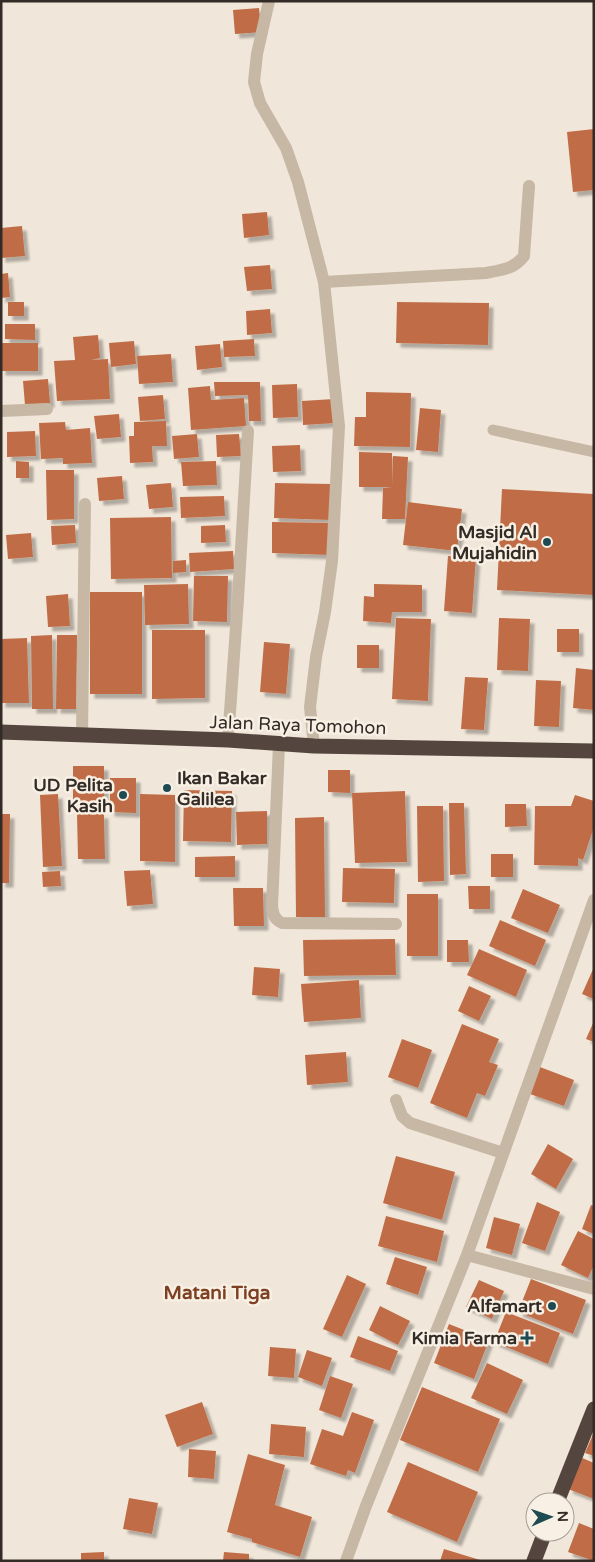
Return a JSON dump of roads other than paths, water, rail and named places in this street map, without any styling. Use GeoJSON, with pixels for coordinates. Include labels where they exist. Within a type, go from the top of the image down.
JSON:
{"type":"FeatureCollection","features":[{"type":"Feature","properties":{"kind":"highway","name":"Jalan Raya Tomohon"},"geometry":{"type":"LineString","coordinates":[[1,732],[228,740],[280,745],[594,751]]}},
{"type":"Feature","properties":{"kind":"highway"},"geometry":{"type":"LineString","coordinates":[[561,1492],[594,1409]]}},
{"type":"Feature","properties":{"kind":"highway"},"geometry":{"type":"LineString","coordinates":[[534,1561],[542,1542]]}},
{"type":"Feature","properties":{"kind":"street"},"geometry":{"type":"LineString","coordinates":[[269,1],[257,54],[254,82],[260,103],[286,148],[298,182],[324,282],[339,426],[332,561],[310,707],[314,746]]}},
{"type":"Feature","properties":{"kind":"street"},"geometry":{"type":"LineString","coordinates":[[324,282],[486,273],[508,269],[519,262],[524,256],[530,186]]}},
{"type":"Feature","properties":{"kind":"street"},"geometry":{"type":"LineString","coordinates":[[1,411],[46,410]]}},
{"type":"Feature","properties":{"kind":"street"},"geometry":{"type":"LineString","coordinates":[[228,740],[248,431]]}},
{"type":"Feature","properties":{"kind":"street"},"geometry":{"type":"LineString","coordinates":[[82,736],[86,504]]}},
{"type":"Feature","properties":{"kind":"street"},"geometry":{"type":"LineString","coordinates":[[280,745],[272,906],[273,915],[276,920],[282,923],[396,924]]}},
{"type":"Feature","properties":{"kind":"street"},"geometry":{"type":"LineString","coordinates":[[346,1561],[467,1255],[594,900]]}},
{"type":"Feature","properties":{"kind":"street"},"geometry":{"type":"LineString","coordinates":[[396,1100],[402,1116],[410,1123],[503,1153]]}},
{"type":"Feature","properties":{"kind":"street"},"geometry":{"type":"LineString","coordinates":[[467,1255],[594,1289]]}},
{"type":"Feature","properties":{"kind":"lane"},"geometry":{"type":"LineString","coordinates":[[493,430],[594,452]]}},
{"type":"Feature","properties":{"kind":"place","name":"Masjid Al Mujahidin"},"geometry":{"type":"Point","coordinates":[547,542]}},
{"type":"Feature","properties":{"kind":"place","name":"Ikan Bakar Galilea"},"geometry":{"type":"Point","coordinates":[167,788]}},
{"type":"Feature","properties":{"kind":"place","name":"UD Pelita Kasih"},"geometry":{"type":"Point","coordinates":[123,795]}},
{"type":"Feature","properties":{"kind":"place","name":"Alfamart"},"geometry":{"type":"Point","coordinates":[552,1306]}},
{"type":"Feature","properties":{"kind":"place","name":"Kimia Farma"},"geometry":{"type":"Point","coordinates":[527,1338]}},
{"type":"Feature","properties":{"kind":"district","name":"Matani Tiga"},"geometry":{"type":"Point","coordinates":[217,1293]}}]}
